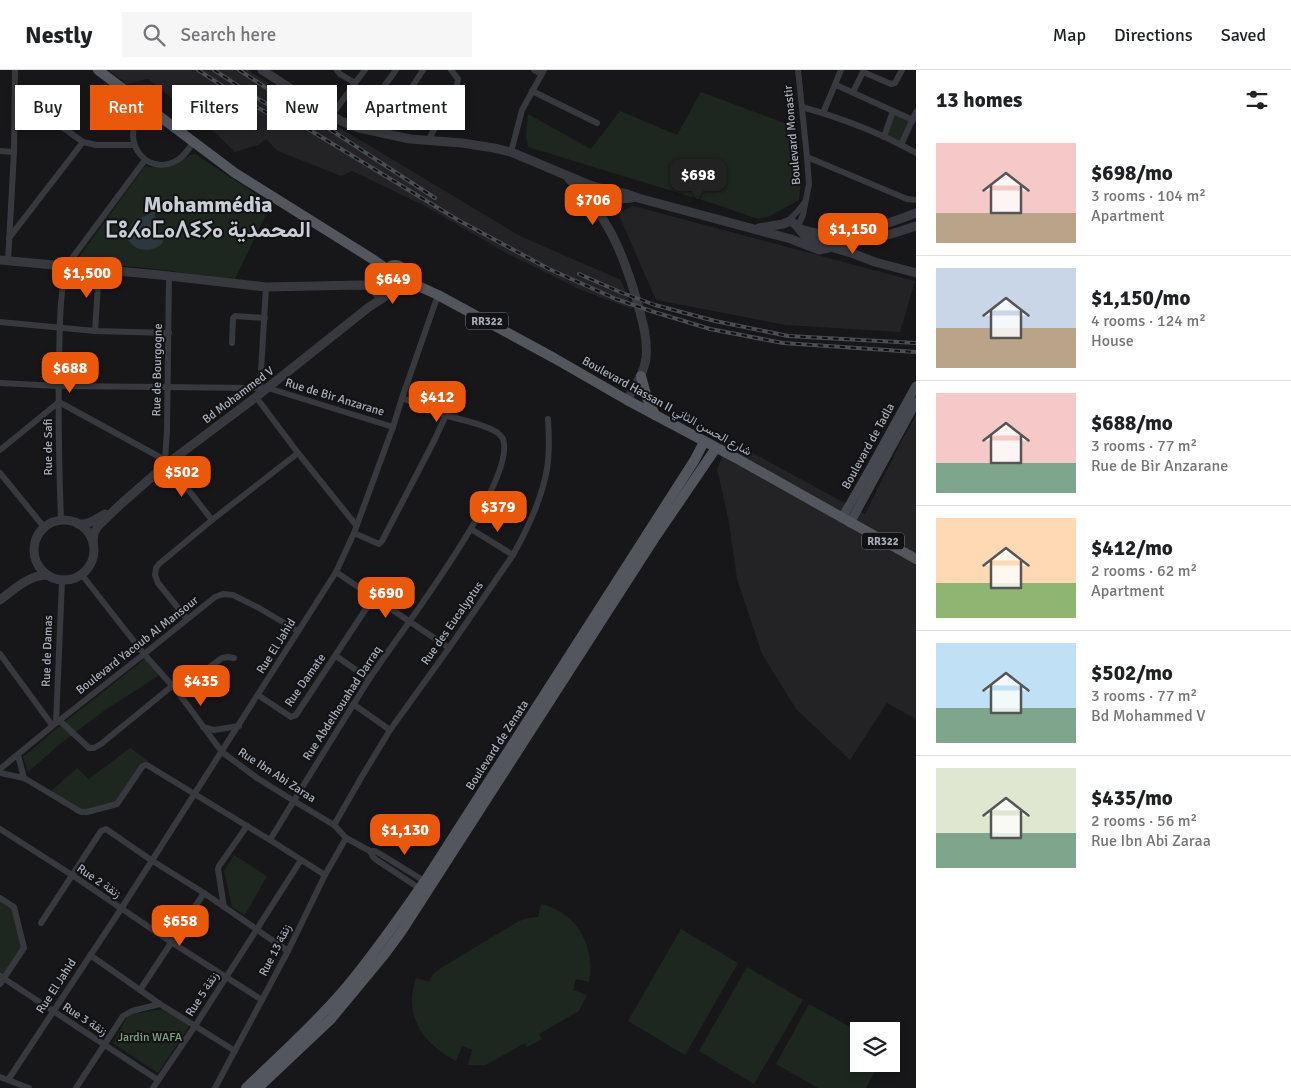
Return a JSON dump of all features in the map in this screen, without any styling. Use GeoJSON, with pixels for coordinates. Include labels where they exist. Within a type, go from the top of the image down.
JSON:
{"type":"FeatureCollection","features":[{"type":"Feature","properties":{"kind":"main road","name":"RR322"},"geometry":{"type":"LineString","coordinates":[[98,70],[117,85]]}},
{"type":"Feature","properties":{"kind":"main road","name":"RR322"},"geometry":{"type":"LineString","coordinates":[[162,119],[235,173],[374,260],[386,272],[390,282],[396,283],[401,281],[404,276],[403,269],[398,265],[391,265],[386,272]]}},
{"type":"Feature","properties":{"kind":"main road","name":"Boulevard Hassan II شارع الحسن الثاني"},"geometry":{"type":"LineString","coordinates":[[401,281],[438,296],[554,358],[916,559]]}},
{"type":"Feature","properties":{"kind":"main road"},"geometry":{"type":"LineString","coordinates":[[641,376],[647,398],[655,415]]}},
{"type":"Feature","properties":{"kind":"main road","name":"Boulevard de Tadla"},"geometry":{"type":"LineString","coordinates":[[846,520],[912,408],[916,386]]}},
{"type":"Feature","properties":{"kind":"main road","name":"Boulevard de Zenata"},"geometry":{"type":"LineString","coordinates":[[699,463],[704,442]]}},
{"type":"Feature","properties":{"kind":"main road","name":"Boulevard de Zenata"},"geometry":{"type":"LineString","coordinates":[[246,1088],[316,1021],[343,992],[410,910],[699,463],[716,448]]}},
{"type":"Feature","properties":{"kind":"main road","name":"Boulevard de Zenata"},"geometry":{"type":"LineString","coordinates":[[258,1088],[331,1019],[384,955],[410,910]]}},
{"type":"Feature","properties":{"kind":"street"},"geometry":{"type":"LineString","coordinates":[[15,70],[15,85]]}},
{"type":"Feature","properties":{"kind":"street"},"geometry":{"type":"LineString","coordinates":[[262,70],[285,85]]}},
{"type":"Feature","properties":{"kind":"street"},"geometry":{"type":"LineString","coordinates":[[337,70],[374,97],[377,96],[396,70]]}},
{"type":"Feature","properties":{"kind":"street"},"geometry":{"type":"LineString","coordinates":[[337,108],[365,70]]}},
{"type":"Feature","properties":{"kind":"street"},"geometry":{"type":"LineString","coordinates":[[382,134],[423,70]]}},
{"type":"Feature","properties":{"kind":"street"},"geometry":{"type":"LineString","coordinates":[[428,141],[457,85],[458,79],[451,70]]}},
{"type":"Feature","properties":{"kind":"street"},"geometry":{"type":"LineString","coordinates":[[511,152],[522,110],[543,72],[534,70]]}},
{"type":"Feature","properties":{"kind":"street","name":"Boulevard Monastir"},"geometry":{"type":"LineString","coordinates":[[798,70],[809,184],[803,215],[798,227]]}},
{"type":"Feature","properties":{"kind":"street"},"geometry":{"type":"LineString","coordinates":[[823,113],[841,70]]}},
{"type":"Feature","properties":{"kind":"street"},"geometry":{"type":"LineString","coordinates":[[852,92],[863,71],[891,84],[898,80],[902,70]]}},
{"type":"Feature","properties":{"kind":"street"},"geometry":{"type":"LineString","coordinates":[[836,84],[913,120]]}},
{"type":"Feature","properties":{"kind":"street"},"geometry":{"type":"LineString","coordinates":[[532,91],[597,123]]}},
{"type":"Feature","properties":{"kind":"street"},"geometry":{"type":"LineString","coordinates":[[15,93],[9,238],[4,260],[266,287],[361,285],[379,290]]}},
{"type":"Feature","properties":{"kind":"street"},"geometry":{"type":"LineString","coordinates":[[802,107],[823,113],[884,137],[916,153]]}},
{"type":"Feature","properties":{"kind":"street"},"geometry":{"type":"LineString","coordinates":[[884,137],[893,111]]}},
{"type":"Feature","properties":{"kind":"street"},"geometry":{"type":"LineString","coordinates":[[901,144],[916,112]]}},
{"type":"Feature","properties":{"kind":"street"},"geometry":{"type":"LineString","coordinates":[[337,118],[352,126],[382,134],[428,141],[462,143],[511,152],[602,189],[751,228],[819,250],[916,273]]}},
{"type":"Feature","properties":{"kind":"street"},"geometry":{"type":"LineString","coordinates":[[66,130],[83,142],[96,145],[134,145]]}},
{"type":"Feature","properties":{"kind":"street"},"geometry":{"type":"LineString","coordinates":[[134,130],[133,139],[136,150],[145,160],[154,164],[173,163],[193,143]]}},
{"type":"Feature","properties":{"kind":"street"},"geometry":{"type":"LineString","coordinates":[[9,238],[83,142]]}},
{"type":"Feature","properties":{"kind":"street"},"geometry":{"type":"LineString","coordinates":[[0,151],[14,152]]}},
{"type":"Feature","properties":{"kind":"street"},"geometry":{"type":"LineString","coordinates":[[807,156],[907,199],[916,200]]}},
{"type":"Feature","properties":{"kind":"street","name":"Rue de Safi"},"geometry":{"type":"LineString","coordinates":[[61,520],[59,386],[60,328],[64,277],[67,266],[145,160]]}},
{"type":"Feature","properties":{"kind":"street"},"geometry":{"type":"LineString","coordinates":[[563,174],[592,203],[611,232],[623,257],[641,315],[646,358],[641,376],[627,400]]}},
{"type":"Feature","properties":{"kind":"street"},"geometry":{"type":"LineString","coordinates":[[611,232],[607,216],[607,204],[609,199],[608,193],[602,189],[596,189],[592,192],[590,195],[592,203],[601,208],[607,204],[625,198],[638,198]]}},
{"type":"Feature","properties":{"kind":"street","name":"Boulevard Monastir"},"geometry":{"type":"LineString","coordinates":[[785,223],[807,199]]}},
{"type":"Feature","properties":{"kind":"street"},"geometry":{"type":"LineString","coordinates":[[798,227],[814,232],[842,232],[882,225],[916,213]]}},
{"type":"Feature","properties":{"kind":"street"},"geometry":{"type":"LineString","coordinates":[[751,228],[764,228],[793,222],[805,236],[815,242],[860,255],[875,262]]}},
{"type":"Feature","properties":{"kind":"street"},"geometry":{"type":"LineString","coordinates":[[785,223],[781,231],[788,239]]}},
{"type":"Feature","properties":{"kind":"street"},"geometry":{"type":"LineString","coordinates":[[819,250],[860,242],[916,226]]}},
{"type":"Feature","properties":{"kind":"street"},"geometry":{"type":"LineString","coordinates":[[788,239],[797,236],[798,227]]}},
{"type":"Feature","properties":{"kind":"street"},"geometry":{"type":"LineString","coordinates":[[860,242],[860,255]]}},
{"type":"Feature","properties":{"kind":"street"},"geometry":{"type":"LineString","coordinates":[[95,330],[99,269]]}},
{"type":"Feature","properties":{"kind":"street","name":"Bd Mohammed V"},"geometry":{"type":"LineString","coordinates":[[369,307],[379,290],[386,272]]}},
{"type":"Feature","properties":{"kind":"street","name":"Rue de Bourgogne"},"geometry":{"type":"LineString","coordinates":[[167,461],[169,276]]}},
{"type":"Feature","properties":{"kind":"street","name":"Bd Mohammed V"},"geometry":{"type":"LineString","coordinates":[[93,543],[95,529],[167,461],[256,397],[264,388],[383,298],[401,281]]}},
{"type":"Feature","properties":{"kind":"street"},"geometry":{"type":"LineString","coordinates":[[264,388],[266,287]]}},
{"type":"Feature","properties":{"kind":"street","name":"Rue El Jahid"},"geometry":{"type":"LineString","coordinates":[[8,1080],[122,909],[336,572],[354,533],[438,296]]}},
{"type":"Feature","properties":{"kind":"street"},"geometry":{"type":"LineString","coordinates":[[232,343],[233,318],[235,316],[264,318]]}},
{"type":"Feature","properties":{"kind":"street"},"geometry":{"type":"LineString","coordinates":[[0,322],[60,328],[169,333]]}},
{"type":"Feature","properties":{"kind":"street","name":"Rue de Bir Anzarane"},"geometry":{"type":"LineString","coordinates":[[0,383],[59,386],[264,388],[393,427]]}},
{"type":"Feature","properties":{"kind":"street"},"geometry":{"type":"LineString","coordinates":[[256,397],[356,525]]}},
{"type":"Feature","properties":{"kind":"street","name":"Rue Abdelhouahad Darraq"},"geometry":{"type":"LineString","coordinates":[[270,840],[369,680],[471,529],[486,503],[499,473],[504,452],[501,436],[490,429],[402,398]]}},
{"type":"Feature","properties":{"kind":"street"},"geometry":{"type":"LineString","coordinates":[[0,450],[59,402],[167,461],[212,520]]}},
{"type":"Feature","properties":{"kind":"street"},"geometry":{"type":"LineString","coordinates":[[354,533],[374,543],[379,544],[382,541],[446,415]]}},
{"type":"Feature","properties":{"kind":"street","name":"Rue des Eucalyptus"},"geometry":{"type":"LineString","coordinates":[[334,825],[390,730],[513,555],[528,528],[546,478],[549,446],[548,419]]}},
{"type":"Feature","properties":{"kind":"street"},"geometry":{"type":"LineString","coordinates":[[187,619],[158,583],[155,576],[156,568],[212,520],[298,453]]}},
{"type":"Feature","properties":{"kind":"street"},"geometry":{"type":"LineString","coordinates":[[0,473],[44,527]]}},
{"type":"Feature","properties":{"kind":"street","name":"Bd Mohammed V"},"geometry":{"type":"LineString","coordinates":[[78,524],[90,523],[122,503]]}},
{"type":"Feature","properties":{"kind":"street"},"geometry":{"type":"LineString","coordinates":[[13,590],[33,568],[36,539],[44,527],[52,522],[61,520],[78,524],[90,535],[93,543],[94,552],[88,569],[82,575],[72,580],[51,578],[42,571],[35,560]]}},
{"type":"Feature","properties":{"kind":"street"},"geometry":{"type":"LineString","coordinates":[[471,529],[513,555]]}},
{"type":"Feature","properties":{"kind":"street"},"geometry":{"type":"LineString","coordinates":[[336,572],[449,648]]}},
{"type":"Feature","properties":{"kind":"street"},"geometry":{"type":"LineString","coordinates":[[0,600],[37,576],[46,575]]}},
{"type":"Feature","properties":{"kind":"street","name":"Rue Ibn Abi Zaraa"},"geometry":{"type":"LineString","coordinates":[[82,575],[222,752],[257,778],[334,825]]}},
{"type":"Feature","properties":{"kind":"street","name":"Rue de Damas"},"geometry":{"type":"LineString","coordinates":[[56,723],[62,580]]}},
{"type":"Feature","properties":{"kind":"street","name":"Boulevard Yacoub Al Mansour"},"geometry":{"type":"LineString","coordinates":[[0,769],[215,597],[226,594],[233,595],[298,631]]}},
{"type":"Feature","properties":{"kind":"street"},"geometry":{"type":"LineString","coordinates":[[336,656],[373,598]]}},
{"type":"Feature","properties":{"kind":"street"},"geometry":{"type":"LineString","coordinates":[[0,654],[56,723],[89,748],[94,748],[174,689],[222,658],[234,658]]}},
{"type":"Feature","properties":{"kind":"street","name":"Rue Damate"},"geometry":{"type":"LineString","coordinates":[[258,695],[291,717],[296,716],[336,656],[369,680]]}},
{"type":"Feature","properties":{"kind":"street"},"geometry":{"type":"LineString","coordinates":[[354,704],[390,730]]}},
{"type":"Feature","properties":{"kind":"street"},"geometry":{"type":"LineString","coordinates":[[204,727],[222,730],[238,726]]}},
{"type":"Feature","properties":{"kind":"street"},"geometry":{"type":"LineString","coordinates":[[18,755],[24,778]]}},
{"type":"Feature","properties":{"kind":"street"},"geometry":{"type":"LineString","coordinates":[[0,773],[24,778],[81,812],[87,812],[117,804],[142,767],[147,765],[325,875]]}},
{"type":"Feature","properties":{"kind":"street"},"geometry":{"type":"LineString","coordinates":[[334,825],[346,838],[382,854],[426,887]]}},
{"type":"Feature","properties":{"kind":"street"},"geometry":{"type":"LineString","coordinates":[[224,907],[218,869],[247,826]]}},
{"type":"Feature","properties":{"kind":"street","name":"Rue 2 زنقة"},"geometry":{"type":"LineString","coordinates":[[0,829],[262,1000]]}},
{"type":"Feature","properties":{"kind":"street"},"geometry":{"type":"LineString","coordinates":[[41,923],[101,832],[106,829],[288,951]]}},
{"type":"Feature","properties":{"kind":"street","name":"Rue 13 زنقة"},"geometry":{"type":"LineString","coordinates":[[215,1088],[346,838]]}},
{"type":"Feature","properties":{"kind":"street","name":"Rue 5 زنقة"},"geometry":{"type":"LineString","coordinates":[[153,1088],[301,860]]}},
{"type":"Feature","properties":{"kind":"street"},"geometry":{"type":"LineString","coordinates":[[140,990],[204,893]]}},
{"type":"Feature","properties":{"kind":"street"},"geometry":{"type":"LineString","coordinates":[[0,898],[14,907],[24,948],[1,980]]}},
{"type":"Feature","properties":{"kind":"street"},"geometry":{"type":"LineString","coordinates":[[90,955],[160,1004],[235,1051]]}},
{"type":"Feature","properties":{"kind":"street","name":"Rue 3 زنقة"},"geometry":{"type":"LineString","coordinates":[[1,980],[158,1080]]}},
{"type":"Feature","properties":{"kind":"street"},"geometry":{"type":"LineString","coordinates":[[76,1088],[123,1016],[160,1004]]}},
{"type":"Feature","properties":{"kind":"street"},"geometry":{"type":"LineString","coordinates":[[0,1077],[29,1088]]}},
{"type":"Feature","properties":{"kind":"shaded area"},"geometry":{"type":"Polygon","coordinates":[[[108,70],[248,70],[271,85],[267,85],[267,130],[337,130],[337,126],[520,236],[621,280],[632,309],[581,290],[506,253],[425,206],[352,171],[341,176],[278,151],[266,139],[258,145],[235,152],[211,130],[257,130],[257,85],[172,85],[172,98],[162,90],[162,85],[155,85],[148,79],[127,84],[108,70]]]}},
{"type":"Feature","properties":{"kind":"shaded area"},"geometry":{"type":"Polygon","coordinates":[[[633,206],[915,281],[900,332],[786,325],[656,300],[618,213],[633,206]]]}},
{"type":"Feature","properties":{"kind":"shaded area"},"geometry":{"type":"Polygon","coordinates":[[[152,211],[155,212],[154,227],[161,234],[163,242],[155,248],[148,250],[140,249],[128,240],[129,231],[135,220],[152,211]]]}},
{"type":"Feature","properties":{"kind":"shaded area"},"geometry":{"type":"Polygon","coordinates":[[[916,416],[916,719],[887,703],[850,760],[796,709],[762,654],[737,579],[729,522],[717,469],[729,440],[865,514],[916,416]]]}},
{"type":"Feature","properties":{"kind":"green space"},"geometry":{"type":"Polygon","coordinates":[[[701,92],[795,127],[801,178],[799,200],[770,216],[758,219],[528,147],[526,137],[528,114],[591,149],[620,111],[677,135],[701,92]]]}},
{"type":"Feature","properties":{"kind":"green space"},"geometry":{"type":"Polygon","coordinates":[[[895,113],[914,119],[903,145],[884,137],[895,113]]]}},
{"type":"Feature","properties":{"kind":"green space"},"geometry":{"type":"Polygon","coordinates":[[[195,154],[271,204],[234,281],[165,270],[76,261],[145,166],[159,168],[172,166],[195,154]]]}},
{"type":"Feature","properties":{"kind":"green space"},"geometry":{"type":"Polygon","coordinates":[[[146,658],[161,674],[105,710],[60,744],[28,772],[23,757],[146,658]]]}},
{"type":"Feature","properties":{"kind":"green space"},"geometry":{"type":"Polygon","coordinates":[[[130,748],[148,761],[120,802],[77,814],[50,792],[77,768],[89,779],[130,748]]]}},
{"type":"Feature","properties":{"kind":"green space"},"geometry":{"type":"Polygon","coordinates":[[[234,855],[267,876],[245,915],[232,907],[224,871],[234,855]]]}},
{"type":"Feature","properties":{"kind":"green space"},"geometry":{"type":"Polygon","coordinates":[[[0,899],[17,912],[27,947],[3,978],[0,976],[0,899]]]}},
{"type":"Feature","properties":{"kind":"green space"},"geometry":{"type":"Polygon","coordinates":[[[541,904],[554,908],[574,923],[586,944],[590,956],[589,982],[576,979],[573,990],[587,995],[579,1011],[539,1034],[542,1039],[527,1047],[525,1043],[486,1065],[468,1065],[472,1050],[462,1046],[456,1061],[444,1054],[425,1037],[414,1016],[412,1005],[416,978],[429,982],[433,974],[441,968],[517,922],[527,918],[538,917],[541,904]]]}},
{"type":"Feature","properties":{"kind":"green space"},"geometry":{"type":"Polygon","coordinates":[[[681,929],[738,963],[685,1055],[628,1021],[681,929]]]}},
{"type":"Feature","properties":{"kind":"green space"},"geometry":{"type":"Polygon","coordinates":[[[747,967],[803,1000],[754,1084],[699,1051],[747,967]]]}},
{"type":"Feature","properties":{"kind":"green space"},"geometry":{"type":"Polygon","coordinates":[[[809,1004],[850,1027],[850,1072],[875,1072],[866,1088],[818,1088],[776,1064],[809,1004]]]}},
{"type":"Feature","properties":{"kind":"green space","name":"Jardin WAFA"},"geometry":{"type":"Polygon","coordinates":[[[164,1009],[190,1025],[158,1073],[113,1043],[128,1015],[164,1009]]]}},
{"type":"Feature","properties":{"kind":"railway"},"geometry":{"type":"LineString","coordinates":[[198,70],[267,113]]}},
{"type":"Feature","properties":{"kind":"railway"},"geometry":{"type":"LineString","coordinates":[[214,70],[458,220],[549,269],[616,299],[710,329],[783,343],[916,352]]}},
{"type":"Feature","properties":{"kind":"railway"},"geometry":{"type":"LineString","coordinates":[[239,70],[435,198]]}},
{"type":"Feature","properties":{"kind":"railway"},"geometry":{"type":"LineString","coordinates":[[579,274],[655,305],[715,321],[788,336],[916,343]]}},
{"type":"Feature","properties":{"kind":"district","name":"Mohammédia ⵎⵓⵃⴰⵎⴰⴷⵉⵢⴰ المحمدية"},"geometry":{"type":"Point","coordinates":[208,216]}}]}
